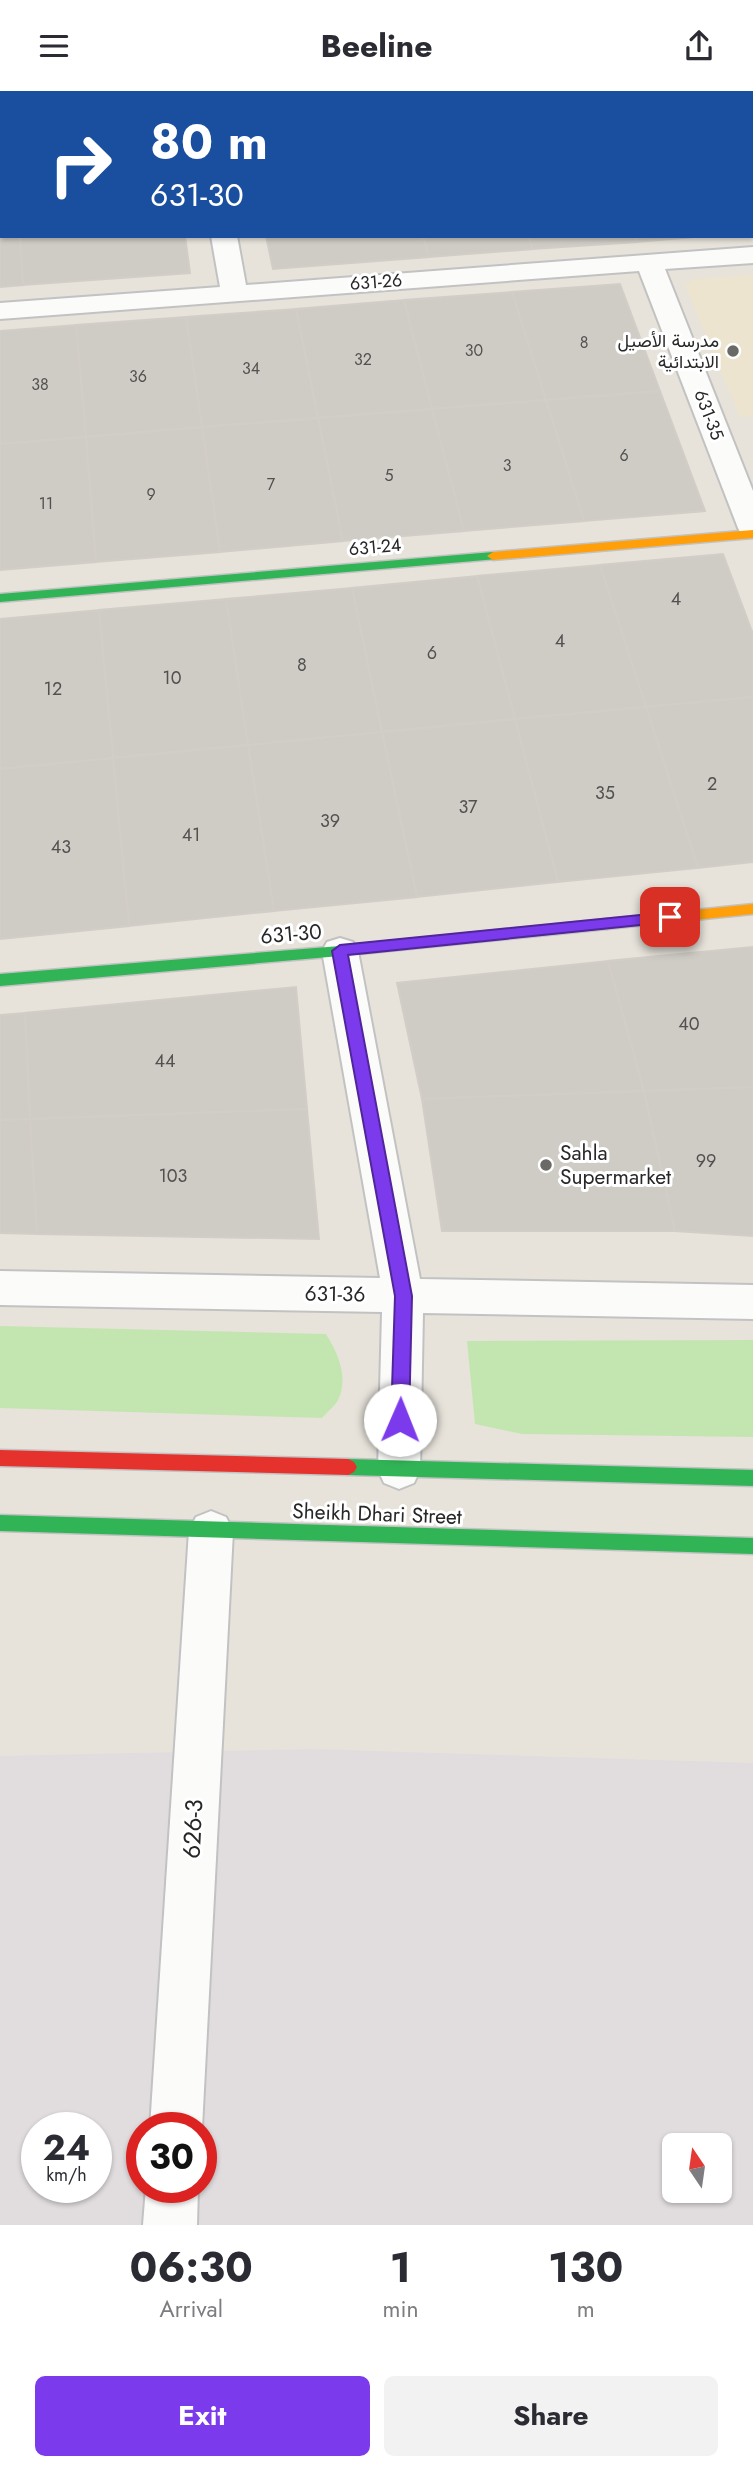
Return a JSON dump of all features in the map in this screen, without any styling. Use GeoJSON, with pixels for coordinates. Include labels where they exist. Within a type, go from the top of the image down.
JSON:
{"type":"FeatureCollection","features":[{"type":"Feature","properties":{"kind":"street"},"geometry":{"type":"LineString","coordinates":[[224,238],[234,293]]}},
{"type":"Feature","properties":{"kind":"street","name":"631-26"},"geometry":{"type":"LineString","coordinates":[[0,311],[753,255]]}},
{"type":"Feature","properties":{"kind":"street","name":"631-35"},"geometry":{"type":"LineString","coordinates":[[649,263],[753,528]]}},
{"type":"Feature","properties":{"kind":"street","name":"631-24"},"geometry":{"type":"LineString","coordinates":[[0,598],[753,534]]}},
{"type":"Feature","properties":{"kind":"street","name":"631-30"},"geometry":{"type":"LineString","coordinates":[[0,981],[340,951],[753,908]]}},
{"type":"Feature","properties":{"kind":"street"},"geometry":{"type":"LineString","coordinates":[[340,951],[403,1296],[399,1470]]}},
{"type":"Feature","properties":{"kind":"street","name":"631-36"},"geometry":{"type":"LineString","coordinates":[[0,1288],[753,1302]]}},
{"type":"Feature","properties":{"kind":"street"},"geometry":{"type":"LineString","coordinates":[[0,1458],[753,1478]]}},
{"type":"Feature","properties":{"kind":"street","name":"Sheikh Dhari Street"},"geometry":{"type":"LineString","coordinates":[[0,1523],[753,1546]]}},
{"type":"Feature","properties":{"kind":"street","name":"626-3"},"geometry":{"type":"LineString","coordinates":[[177,2112],[211,1531]]}},
{"type":"Feature","properties":{"kind":"street"},"geometry":{"type":"LineString","coordinates":[[170,2225],[172,2203]]}},
{"type":"Feature","properties":{"kind":"shaded area","name":"مدرسة الأصيل الابتدائية"},"geometry":{"type":"Polygon","coordinates":[[[753,275],[753,416],[740,417],[685,285],[694,279],[753,275]]]}},
{"type":"Feature","properties":{"kind":"shaded area"},"geometry":{"type":"Polygon","coordinates":[[[312,1749],[753,1763],[753,2225],[0,2225],[0,1756],[312,1749]]]}},
{"type":"Feature","properties":{"kind":"green space"},"geometry":{"type":"Polygon","coordinates":[[[0,1326],[326,1334],[341,1366],[341,1392],[337,1402],[322,1418],[0,1408],[0,1326]]]}},
{"type":"Feature","properties":{"kind":"green space"},"geometry":{"type":"Polygon","coordinates":[[[753,1340],[753,1437],[522,1434],[475,1424],[467,1341],[753,1340]]]}},
{"type":"Feature","properties":{"kind":"building"},"geometry":{"type":"Polygon","coordinates":[[[0,238],[20,238],[23,285],[0,287],[0,238]]]}},
{"type":"Feature","properties":{"kind":"building"},"geometry":{"type":"Polygon","coordinates":[[[20,238],[185,238],[190,273],[23,285],[20,238]]]}},
{"type":"Feature","properties":{"kind":"building"},"geometry":{"type":"Polygon","coordinates":[[[266,238],[424,238],[429,257],[273,269],[266,238]]]}},
{"type":"Feature","properties":{"kind":"building"},"geometry":{"type":"Polygon","coordinates":[[[424,238],[529,238],[533,249],[429,257],[424,238]]]}},
{"type":"Feature","properties":{"kind":"building"},"geometry":{"type":"Polygon","coordinates":[[[529,238],[636,238],[637,242],[533,249],[529,238]]]}},
{"type":"Feature","properties":{"kind":"building"},"geometry":{"type":"Polygon","coordinates":[[[636,238],[683,238],[637,242],[636,238]]]}},
{"type":"Feature","properties":{"kind":"building"},"geometry":{"type":"Polygon","coordinates":[[[620,284],[660,391],[546,400],[512,292],[620,284]]]}},
{"type":"Feature","properties":{"kind":"building"},"geometry":{"type":"Polygon","coordinates":[[[512,292],[546,400],[432,409],[404,300],[512,292]]]}},
{"type":"Feature","properties":{"kind":"building"},"geometry":{"type":"Polygon","coordinates":[[[404,300],[432,409],[318,418],[296,309],[404,300]]]}},
{"type":"Feature","properties":{"kind":"building"},"geometry":{"type":"Polygon","coordinates":[[[296,309],[318,418],[202,427],[186,317],[296,309]]]}},
{"type":"Feature","properties":{"kind":"building"},"geometry":{"type":"Polygon","coordinates":[[[186,317],[202,427],[86,437],[76,325],[186,317]]]}},
{"type":"Feature","properties":{"kind":"building"},"geometry":{"type":"Polygon","coordinates":[[[76,325],[86,437],[0,444],[0,331],[76,325]]]}},
{"type":"Feature","properties":{"kind":"building"},"geometry":{"type":"Polygon","coordinates":[[[660,391],[705,511],[584,521],[546,400],[660,391]]]}},
{"type":"Feature","properties":{"kind":"building"},"geometry":{"type":"Polygon","coordinates":[[[546,400],[584,521],[464,531],[432,409],[546,400]]]}},
{"type":"Feature","properties":{"kind":"building"},"geometry":{"type":"Polygon","coordinates":[[[432,409],[464,531],[343,541],[318,418],[432,409]]]}},
{"type":"Feature","properties":{"kind":"building"},"geometry":{"type":"Polygon","coordinates":[[[318,418],[343,541],[220,552],[202,427],[318,418]]]}},
{"type":"Feature","properties":{"kind":"building"},"geometry":{"type":"Polygon","coordinates":[[[202,427],[220,552],[96,562],[86,437],[202,427]]]}},
{"type":"Feature","properties":{"kind":"building"},"geometry":{"type":"Polygon","coordinates":[[[86,437],[96,562],[0,570],[0,444],[86,437]]]}},
{"type":"Feature","properties":{"kind":"building"},"geometry":{"type":"Polygon","coordinates":[[[723,554],[753,634],[753,697],[646,707],[600,565],[723,554]]]}},
{"type":"Feature","properties":{"kind":"building"},"geometry":{"type":"Polygon","coordinates":[[[600,565],[646,707],[515,719],[477,576],[600,565]]]}},
{"type":"Feature","properties":{"kind":"building"},"geometry":{"type":"Polygon","coordinates":[[[477,576],[515,719],[382,732],[352,588],[477,576]]]}},
{"type":"Feature","properties":{"kind":"building"},"geometry":{"type":"Polygon","coordinates":[[[352,588],[382,732],[248,745],[226,599],[352,588]]]}},
{"type":"Feature","properties":{"kind":"building"},"geometry":{"type":"Polygon","coordinates":[[[226,599],[248,745],[113,758],[99,610],[226,599]]]}},
{"type":"Feature","properties":{"kind":"building"},"geometry":{"type":"Polygon","coordinates":[[[99,610],[113,758],[0,769],[0,619],[99,610]]]}},
{"type":"Feature","properties":{"kind":"building"},"geometry":{"type":"Polygon","coordinates":[[[753,697],[753,862],[698,868],[646,707],[753,697]]]}},
{"type":"Feature","properties":{"kind":"building"},"geometry":{"type":"Polygon","coordinates":[[[646,707],[698,868],[558,882],[515,719],[646,707]]]}},
{"type":"Feature","properties":{"kind":"building"},"geometry":{"type":"Polygon","coordinates":[[[515,719],[558,882],[417,897],[382,732],[515,719]]]}},
{"type":"Feature","properties":{"kind":"building"},"geometry":{"type":"Polygon","coordinates":[[[382,732],[417,897],[274,911],[248,745],[382,732]]]}},
{"type":"Feature","properties":{"kind":"building"},"geometry":{"type":"Polygon","coordinates":[[[248,745],[274,911],[129,926],[113,758],[248,745]]]}},
{"type":"Feature","properties":{"kind":"building"},"geometry":{"type":"Polygon","coordinates":[[[113,758],[129,926],[0,939],[0,769],[113,758]]]}},
{"type":"Feature","properties":{"kind":"building"},"geometry":{"type":"Polygon","coordinates":[[[753,947],[753,1087],[644,1091],[608,961],[753,947]]]}},
{"type":"Feature","properties":{"kind":"building"},"geometry":{"type":"Polygon","coordinates":[[[608,961],[644,1091],[422,1099],[397,983],[608,961]]]}},
{"type":"Feature","properties":{"kind":"building"},"geometry":{"type":"Polygon","coordinates":[[[296,987],[307,1109],[30,1119],[25,1013],[296,987]]]}},
{"type":"Feature","properties":{"kind":"building"},"geometry":{"type":"Polygon","coordinates":[[[25,1013],[30,1119],[0,1120],[0,1015],[25,1013]]]}},
{"type":"Feature","properties":{"kind":"building"},"geometry":{"type":"Polygon","coordinates":[[[753,1087],[753,1236],[675,1231],[644,1091],[753,1087]]]}},
{"type":"Feature","properties":{"kind":"building","name":"Sahla Supermarket"},"geometry":{"type":"Polygon","coordinates":[[[644,1091],[675,1231],[442,1231],[422,1099],[644,1091]]]}},
{"type":"Feature","properties":{"kind":"building"},"geometry":{"type":"Polygon","coordinates":[[[307,1109],[319,1239],[37,1234],[30,1119],[307,1109]]]}},
{"type":"Feature","properties":{"kind":"building"},"geometry":{"type":"Polygon","coordinates":[[[30,1119],[37,1234],[0,1233],[0,1120],[30,1119]]]}},
{"type":"Feature","properties":{"kind":"traffic: fast"},"geometry":{"type":"LineString","coordinates":[[0,598],[493,556]]}},
{"type":"Feature","properties":{"kind":"traffic: fast"},"geometry":{"type":"LineString","coordinates":[[0,980],[340,951],[607,924]]}},
{"type":"Feature","properties":{"kind":"traffic: fast"},"geometry":{"type":"LineString","coordinates":[[348,1467],[753,1478]]}},
{"type":"Feature","properties":{"kind":"traffic: fast"},"geometry":{"type":"LineString","coordinates":[[0,1523],[753,1546]]}},
{"type":"Feature","properties":{"kind":"traffic: slow"},"geometry":{"type":"LineString","coordinates":[[493,556],[753,534]]}},
{"type":"Feature","properties":{"kind":"traffic: slow"},"geometry":{"type":"LineString","coordinates":[[607,924],[753,909]]}},
{"type":"Feature","properties":{"kind":"traffic: jam"},"geometry":{"type":"LineString","coordinates":[[0,1458],[348,1467]]}},
{"type":"Feature","properties":{"kind":"place","name":"مدرسة الأصيل الابتدائية"},"geometry":{"type":"Point","coordinates":[733,351]}},
{"type":"Feature","properties":{"kind":"place","name":"Sahla Supermarket"},"geometry":{"type":"Point","coordinates":[546,1165]}},
{"type":"Feature","properties":{"kind":"route"},"geometry":{"type":"LineString","coordinates":[[400,1420],[403,1296],[340,951],[670,917]]}}]}
